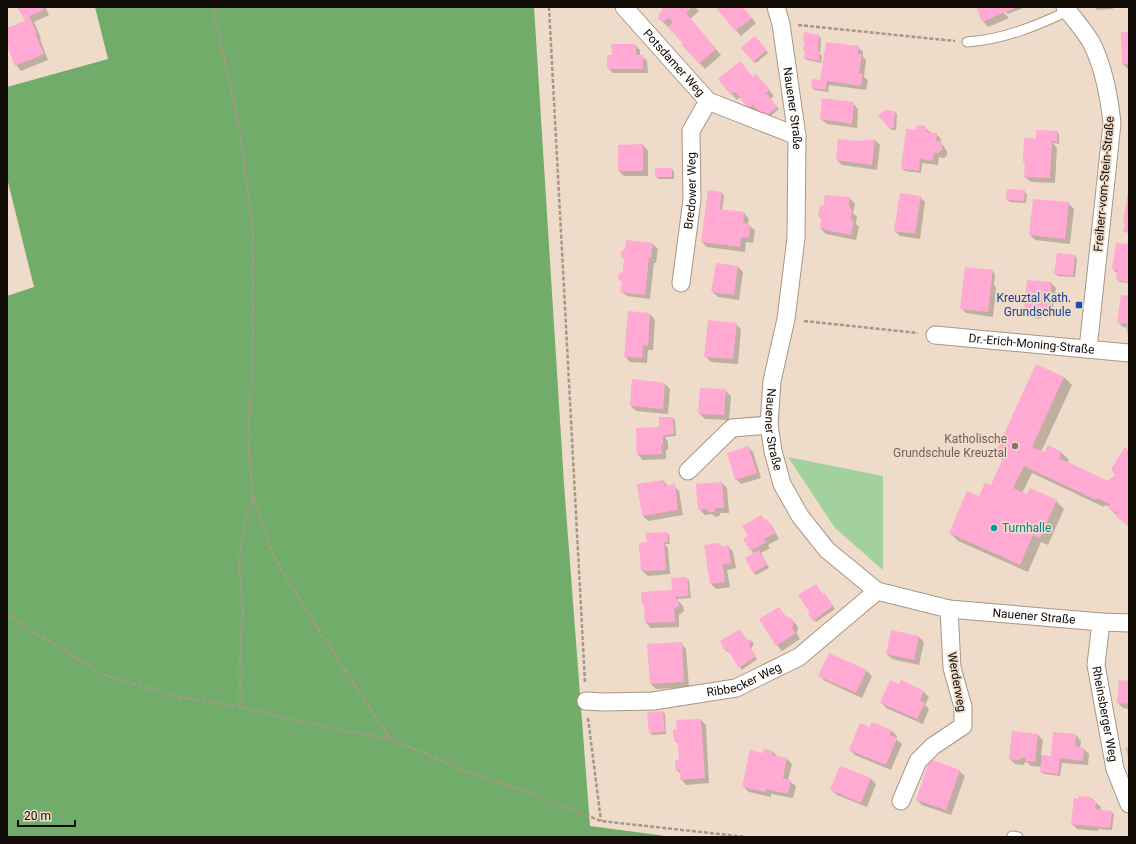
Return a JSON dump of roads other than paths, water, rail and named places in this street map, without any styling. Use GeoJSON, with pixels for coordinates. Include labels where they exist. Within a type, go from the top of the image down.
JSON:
{"type":"FeatureCollection","features":[{"type":"Feature","properties":{"kind":"street","name":"Potsdamer Weg"},"geometry":{"type":"LineString","coordinates":[[624,7],[708,101],[797,136]]}},
{"type":"Feature","properties":{"kind":"street","name":"Nauener Straße"},"geometry":{"type":"LineString","coordinates":[[776,7],[781,24],[797,136],[796,238],[786,319],[772,381],[769,425],[773,451],[782,484],[800,516],[827,550],[877,591],[949,609],[1129,623]]}},
{"type":"Feature","properties":{"kind":"street","name":"Freiherr-vom-Stein-Straße"},"geometry":{"type":"LineString","coordinates":[[1067,9],[1090,42],[1101,66],[1109,92],[1112,123],[1088,348]]}},
{"type":"Feature","properties":{"kind":"street","name":"Bredower Weg"},"geometry":{"type":"LineString","coordinates":[[681,283],[692,200],[691,131],[708,101]]}},
{"type":"Feature","properties":{"kind":"street","name":"Dr.-Erich-Moning-Straße"},"geometry":{"type":"LineString","coordinates":[[935,335],[1129,353]]}},
{"type":"Feature","properties":{"kind":"street"},"geometry":{"type":"LineString","coordinates":[[688,471],[732,428],[769,425]]}},
{"type":"Feature","properties":{"kind":"street","name":"Ribbecker Weg"},"geometry":{"type":"LineString","coordinates":[[586,701],[653,701],[736,688],[799,657],[877,591]]}},
{"type":"Feature","properties":{"kind":"street","name":"Werderweg"},"geometry":{"type":"LineString","coordinates":[[901,801],[918,761],[933,746],[963,726],[963,707],[952,668],[949,609]]}},
{"type":"Feature","properties":{"kind":"street","name":"Rheinsberger Weg"},"geometry":{"type":"LineString","coordinates":[[1101,622],[1096,665],[1115,770],[1129,804]]}},
{"type":"Feature","properties":{"kind":"lane"},"geometry":{"type":"LineString","coordinates":[[967,42],[983,41],[1036,26],[1067,9]]}},
{"type":"Feature","properties":{"kind":"place","name":"Kreuztal Kath. Grundschule"},"geometry":{"type":"Point","coordinates":[1079,305]}},
{"type":"Feature","properties":{"kind":"place","name":"Katholische Grundschule Kreuztal"},"geometry":{"type":"Point","coordinates":[1015,446]}},
{"type":"Feature","properties":{"kind":"place","name":"Turnhalle"},"geometry":{"type":"Point","coordinates":[994,528]}}]}
